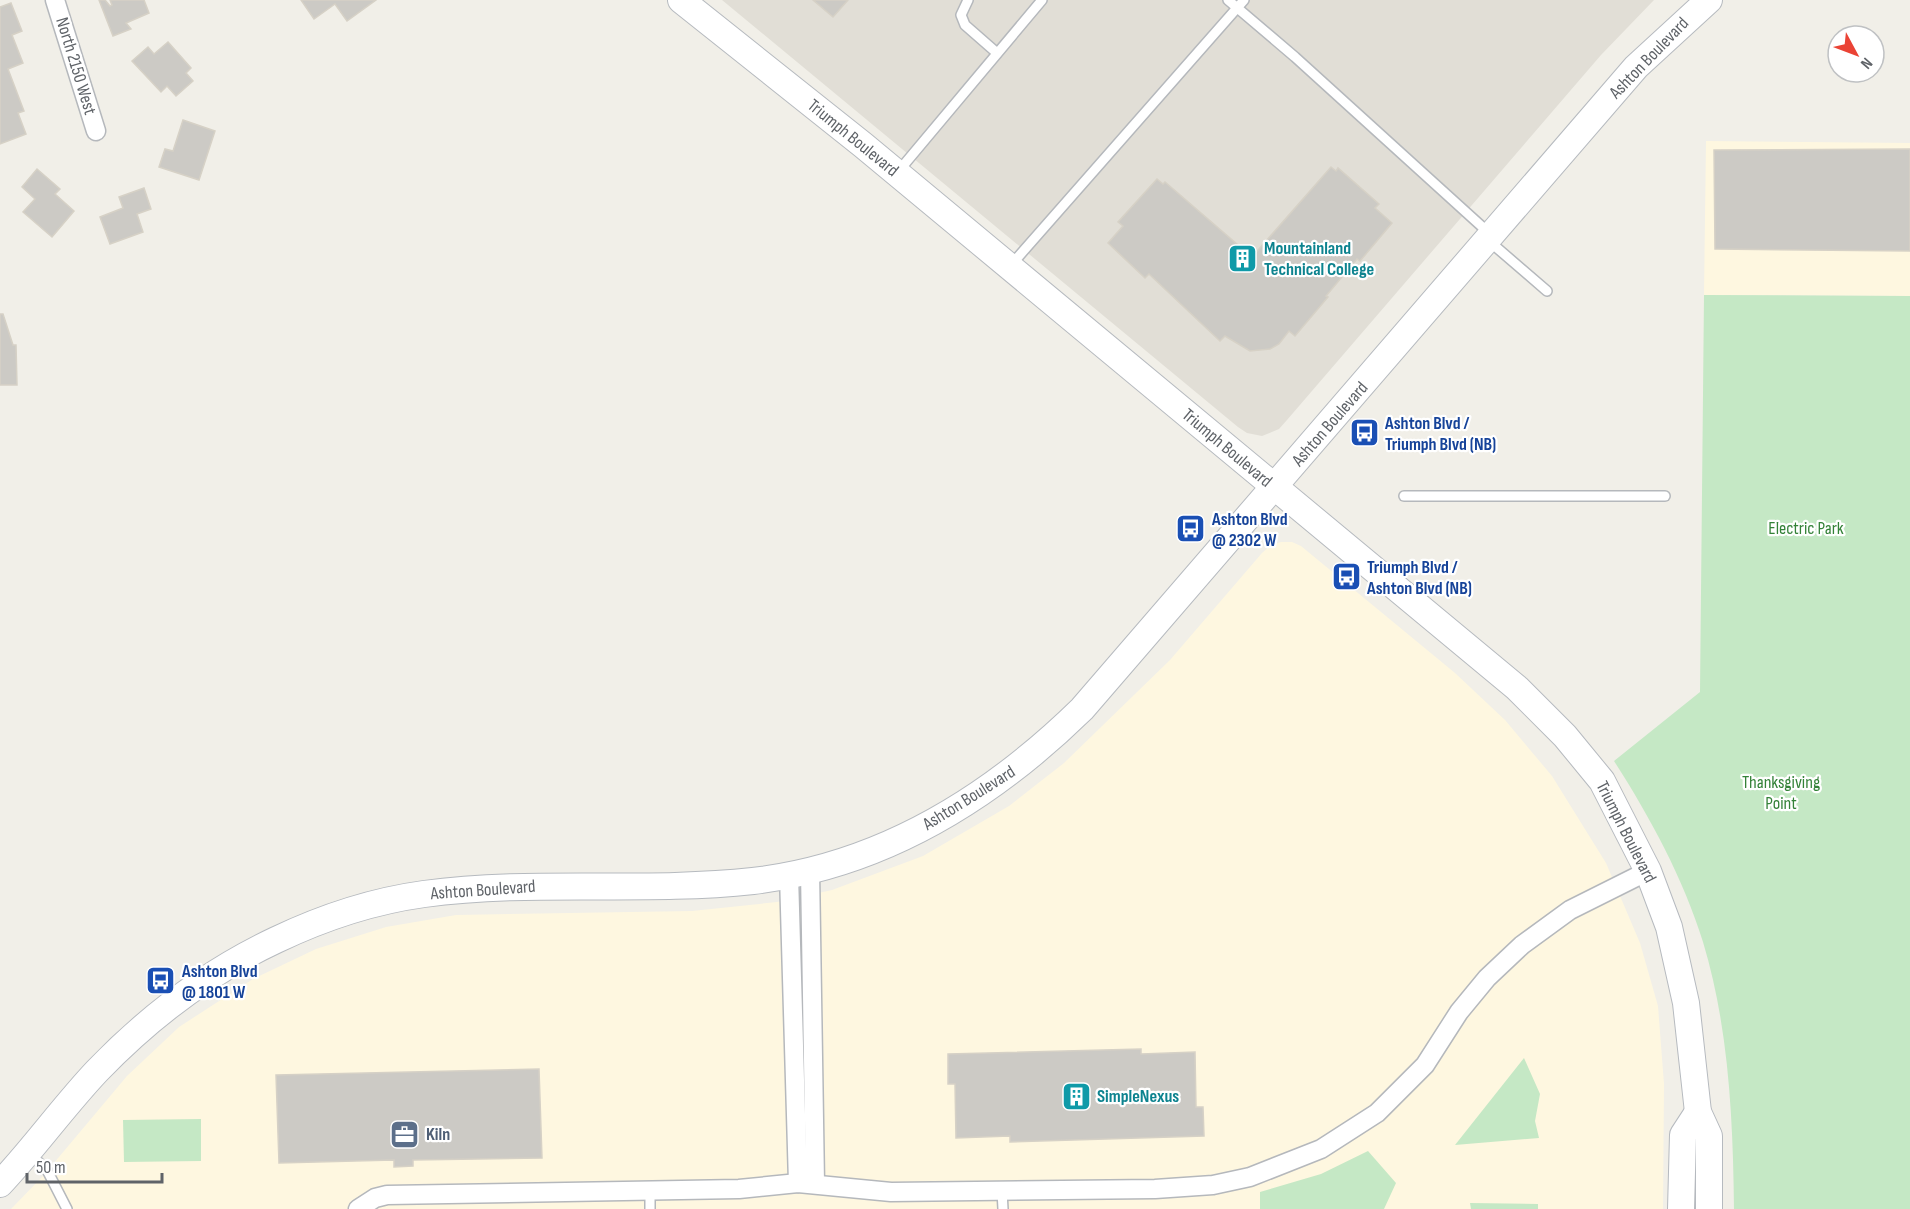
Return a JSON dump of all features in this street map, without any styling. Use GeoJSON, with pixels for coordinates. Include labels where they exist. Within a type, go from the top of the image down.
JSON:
{"type":"FeatureCollection","features":[{"type":"Feature","properties":{"kind":"street","name":"North 2150 West"},"geometry":{"type":"LineString","coordinates":[[55,0],[96,131]]}},
{"type":"Feature","properties":{"kind":"street","name":"Ashton Boulevard"},"geometry":{"type":"LineString","coordinates":[[0,1184],[95,1074],[136,1032],[178,998],[223,968],[276,940],[324,920],[380,902],[423,894],[483,888],[696,886],[755,881],[799,872],[876,850],[932,824],[1017,770],[1082,709],[1636,68],[1709,0]]}},
{"type":"Feature","properties":{"kind":"street","name":"Triumph Boulevard"},"geometry":{"type":"LineString","coordinates":[[692,4],[1517,688],[1557,728],[1602,781],[1648,872],[1669,927],[1686,1003],[1698,1112],[1709,1136],[1709,1209]]}},
{"type":"Feature","properties":{"kind":"street"},"geometry":{"type":"LineString","coordinates":[[799,872],[807,1183]]}},
{"type":"Feature","properties":{"kind":"street"},"geometry":{"type":"LineString","coordinates":[[358,1209],[375,1198],[387,1195],[650,1200],[807,1183],[891,1192],[1155,1189],[1213,1185],[1271,1171],[1321,1149],[1364,1122],[1397,1096],[1425,1065],[1472,994],[1521,945],[1570,910],[1648,872]]}},
{"type":"Feature","properties":{"kind":"street"},"geometry":{"type":"LineString","coordinates":[[1681,1209],[1683,1135],[1698,1112]]}},
{"type":"Feature","properties":{"kind":"lane"},"geometry":{"type":"LineString","coordinates":[[968,0],[961,15],[965,25],[997,53]]}},
{"type":"Feature","properties":{"kind":"lane"},"geometry":{"type":"LineString","coordinates":[[897,173],[1042,0]]}},
{"type":"Feature","properties":{"kind":"lane"},"geometry":{"type":"LineString","coordinates":[[1228,0],[1547,291]]}},
{"type":"Feature","properties":{"kind":"lane"},"geometry":{"type":"LineString","coordinates":[[1010,267],[1244,0]]}},
{"type":"Feature","properties":{"kind":"lane"},"geometry":{"type":"LineString","coordinates":[[1404,496],[1665,496]]}},
{"type":"Feature","properties":{"kind":"lane"},"geometry":{"type":"LineString","coordinates":[[29,1153],[47,1170],[67,1209]]}},
{"type":"Feature","properties":{"kind":"lane"},"geometry":{"type":"LineString","coordinates":[[1002,1191],[1003,1209]]}},
{"type":"Feature","properties":{"kind":"shaded area"},"geometry":{"type":"Polygon","coordinates":[[[722,0],[1654,0],[1601,55],[1279,429],[1262,436],[1247,433],[1238,427],[722,0]]]}},
{"type":"Feature","properties":{"kind":"shaded area"},"geometry":{"type":"Polygon","coordinates":[[[1706,141],[1910,143],[1910,296],[1704,295],[1706,141]]]}},
{"type":"Feature","properties":{"kind":"shaded area"},"geometry":{"type":"Polygon","coordinates":[[[1292,542],[1301,546],[1455,673],[1505,720],[1552,776],[1606,863],[1640,943],[1658,1006],[1664,1084],[1663,1209],[11,1209],[43,1176],[127,1076],[179,1027],[253,979],[316,949],[386,927],[456,915],[692,911],[777,902],[832,890],[923,856],[1009,806],[1064,763],[1170,660],[1262,553],[1271,545],[1292,542]]]}},
{"type":"Feature","properties":{"kind":"green space","name":"Thanksgiving Point"},"geometry":{"type":"Polygon","coordinates":[[[1704,295],[1910,296],[1910,1209],[1734,1209],[1728,1074],[1719,1007],[1712,975],[1695,918],[1676,871],[1653,826],[1614,761],[1700,692],[1704,295]]]}},
{"type":"Feature","properties":{"kind":"green space"},"geometry":{"type":"Polygon","coordinates":[[[1524,1058],[1540,1094],[1535,1121],[1539,1138],[1455,1145],[1524,1058]]]}},
{"type":"Feature","properties":{"kind":"green space"},"geometry":{"type":"Polygon","coordinates":[[[201,1119],[201,1161],[124,1162],[123,1120],[201,1119]]]}},
{"type":"Feature","properties":{"kind":"green space"},"geometry":{"type":"Polygon","coordinates":[[[1368,1151],[1396,1183],[1384,1209],[1260,1209],[1260,1192],[1321,1174],[1368,1151]]]}},
{"type":"Feature","properties":{"kind":"green space"},"geometry":{"type":"Polygon","coordinates":[[[1470,1203],[1538,1204],[1538,1209],[1471,1209],[1470,1203]]]}},
{"type":"Feature","properties":{"kind":"building"},"geometry":{"type":"Polygon","coordinates":[[[99,0],[105,0],[110,6],[112,5],[110,0],[144,0],[149,13],[126,23],[131,29],[113,36],[99,0]]]}},
{"type":"Feature","properties":{"kind":"building"},"geometry":{"type":"Polygon","coordinates":[[[301,0],[376,0],[347,21],[335,4],[314,19],[301,0]]]}},
{"type":"Feature","properties":{"kind":"building"},"geometry":{"type":"Polygon","coordinates":[[[813,0],[848,0],[833,17],[813,0]]]}},
{"type":"Feature","properties":{"kind":"building"},"geometry":{"type":"Polygon","coordinates":[[[11,3],[22,31],[12,35],[23,63],[8,69],[24,111],[18,113],[26,134],[0,144],[0,7],[11,3]]]}},
{"type":"Feature","properties":{"kind":"building"},"geometry":{"type":"Polygon","coordinates":[[[168,42],[191,68],[186,73],[193,81],[176,96],[167,86],[161,92],[132,61],[148,47],[154,54],[168,42]]]}},
{"type":"Feature","properties":{"kind":"building"},"geometry":{"type":"Polygon","coordinates":[[[183,120],[215,131],[199,180],[159,167],[165,149],[173,151],[183,120]]]}},
{"type":"Feature","properties":{"kind":"building"},"geometry":{"type":"Polygon","coordinates":[[[1910,149],[1910,251],[1715,249],[1714,150],[1910,149]]]}},
{"type":"Feature","properties":{"kind":"building","name":"Mountainland Technical College"},"geometry":{"type":"Polygon","coordinates":[[[1331,167],[1336,171],[1338,168],[1379,204],[1375,208],[1392,223],[1360,261],[1357,259],[1295,336],[1289,331],[1279,344],[1270,349],[1250,351],[1225,336],[1220,341],[1149,274],[1145,278],[1108,243],[1123,226],[1118,222],[1157,179],[1163,184],[1165,182],[1252,257],[1331,167]]]}},
{"type":"Feature","properties":{"kind":"building"},"geometry":{"type":"Polygon","coordinates":[[[37,169],[60,189],[55,194],[74,211],[52,237],[23,212],[35,199],[22,187],[37,169]]]}},
{"type":"Feature","properties":{"kind":"building"},"geometry":{"type":"Polygon","coordinates":[[[144,188],[151,209],[137,214],[143,232],[110,244],[100,217],[123,208],[119,197],[144,188]]]}},
{"type":"Feature","properties":{"kind":"building"},"geometry":{"type":"Polygon","coordinates":[[[0,314],[3,314],[13,345],[16,345],[17,385],[0,385],[0,314]]]}},
{"type":"Feature","properties":{"kind":"building","name":"SimpleNexus"},"geometry":{"type":"Polygon","coordinates":[[[1141,1049],[1141,1054],[1195,1052],[1196,1107],[1203,1107],[1204,1136],[1010,1142],[1010,1136],[956,1138],[955,1084],[948,1084],[948,1054],[1141,1049]]]}},
{"type":"Feature","properties":{"kind":"building"},"geometry":{"type":"Polygon","coordinates":[[[539,1069],[542,1158],[413,1160],[413,1166],[394,1167],[394,1160],[279,1163],[276,1075],[539,1069]]]}},
{"type":"Feature","properties":{"kind":"place","name":"Mountainland Technical College"},"geometry":{"type":"Point","coordinates":[1243,258]}},
{"type":"Feature","properties":{"kind":"place","name":"Ashton Blvd / Triumph Blvd (NB)"},"geometry":{"type":"Point","coordinates":[1364,433]}},
{"type":"Feature","properties":{"kind":"place","name":"Ashton Blvd @ 2302 W"},"geometry":{"type":"Point","coordinates":[1191,529]}},
{"type":"Feature","properties":{"kind":"place","name":"Triumph Blvd / Ashton Blvd (NB)"},"geometry":{"type":"Point","coordinates":[1346,577]}},
{"type":"Feature","properties":{"kind":"place","name":"Ashton Blvd @ 1801 W"},"geometry":{"type":"Point","coordinates":[161,981]}},
{"type":"Feature","properties":{"kind":"place","name":"SimpleNexus"},"geometry":{"type":"Point","coordinates":[1076,1096]}},
{"type":"Feature","properties":{"kind":"place","name":"Kiln"},"geometry":{"type":"Point","coordinates":[405,1134]}},
{"type":"Feature","properties":{"kind":"park label","name":"Electric Park"},"geometry":{"type":"Point","coordinates":[1806,528]}}]}
